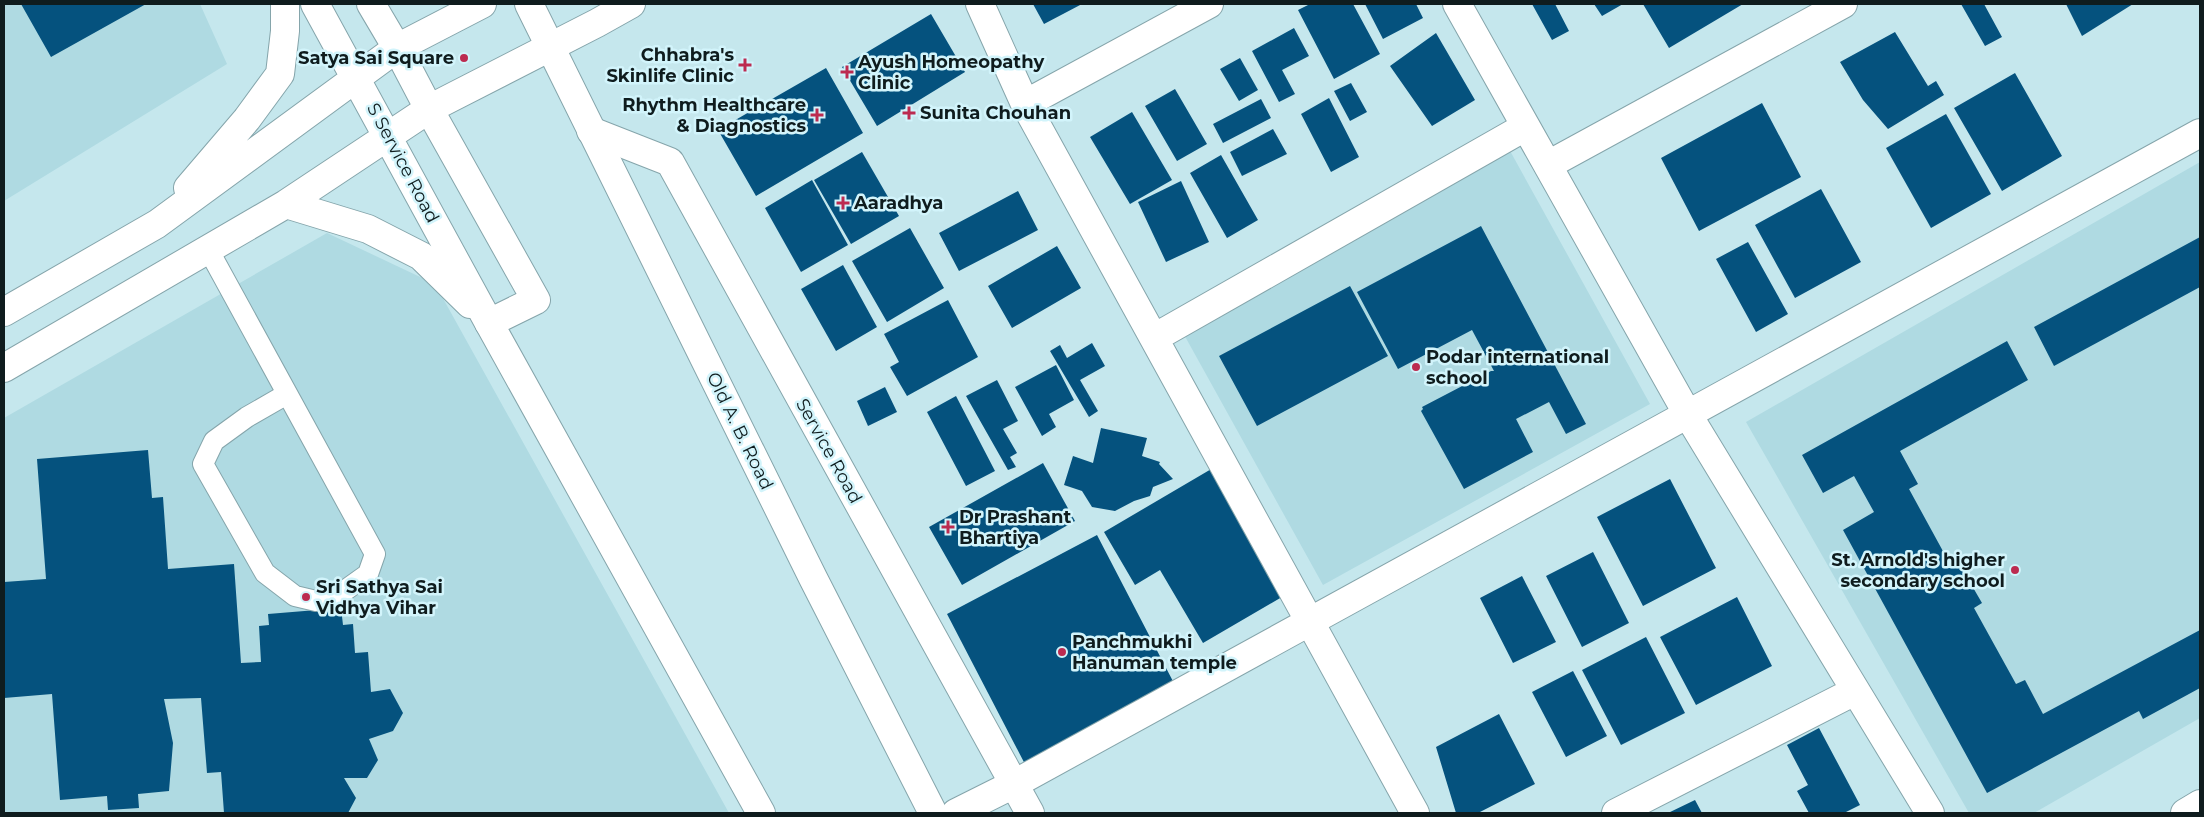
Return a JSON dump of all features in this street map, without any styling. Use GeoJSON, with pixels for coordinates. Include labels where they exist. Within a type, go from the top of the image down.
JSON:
{"type":"FeatureCollection","features":[{"type":"Feature","properties":{"kind":"street"},"geometry":{"type":"LineString","coordinates":[[157,224],[247,119],[280,74],[286,4]]}},
{"type":"Feature","properties":{"kind":"street","name":"S Service Road"},"geometry":{"type":"LineString","coordinates":[[315,4],[389,136],[489,323]]}},
{"type":"Feature","properties":{"kind":"street"},"geometry":{"type":"LineString","coordinates":[[370,4],[397,48],[536,300],[489,323]]}},
{"type":"Feature","properties":{"kind":"street"},"geometry":{"type":"LineString","coordinates":[[4,312],[157,224],[397,48],[482,4]]}},
{"type":"Feature","properties":{"kind":"street"},"geometry":{"type":"LineString","coordinates":[[529,4],[551,46]]}},
{"type":"Feature","properties":{"kind":"street"},"geometry":{"type":"LineString","coordinates":[[4,368],[286,204],[429,109],[551,46],[594,13],[631,4]]}},
{"type":"Feature","properties":{"kind":"street"},"geometry":{"type":"LineString","coordinates":[[980,4],[1025,104],[1416,813]]}},
{"type":"Feature","properties":{"kind":"street"},"geometry":{"type":"LineString","coordinates":[[1025,104],[1209,4]]}},
{"type":"Feature","properties":{"kind":"street"},"geometry":{"type":"LineString","coordinates":[[1457,4],[1688,415],[1854,691],[1930,813]]}},
{"type":"Feature","properties":{"kind":"street"},"geometry":{"type":"LineString","coordinates":[[1548,165],[1827,7]]}},
{"type":"Feature","properties":{"kind":"street","name":"Old A. B. Road"},"geometry":{"type":"LineString","coordinates":[[551,46],[591,131],[813,578],[933,813]]}},
{"type":"Feature","properties":{"kind":"street"},"geometry":{"type":"LineString","coordinates":[[1154,338],[1525,127]]}},
{"type":"Feature","properties":{"kind":"street","name":"Service Road"},"geometry":{"type":"LineString","coordinates":[[591,131],[670,162],[1030,813]]}},
{"type":"Feature","properties":{"kind":"street"},"geometry":{"type":"LineString","coordinates":[[956,813],[1014,784],[1311,622],[2200,133]]}},
{"type":"Feature","properties":{"kind":"street"},"geometry":{"type":"LineString","coordinates":[[286,204],[368,229],[421,256],[489,323],[761,813]]}},
{"type":"Feature","properties":{"kind":"street"},"geometry":{"type":"LineString","coordinates":[[1616,813],[1854,691]]}},
{"type":"Feature","properties":{"kind":"street"},"geometry":{"type":"LineString","coordinates":[[2185,813],[2200,804]]}},
{"type":"Feature","properties":{"kind":"lane"},"geometry":{"type":"LineString","coordinates":[[208,250],[375,554],[368,574],[340,594],[316,601],[295,596],[265,573],[203,464],[214,441],[287,394]]}},
{"type":"Feature","properties":{"kind":"shaded area"},"geometry":{"type":"Polygon","coordinates":[[[4,4],[200,4],[227,64],[4,201],[4,4]]]}},
{"type":"Feature","properties":{"kind":"shaded area","name":"Podar international school"},"geometry":{"type":"Polygon","coordinates":[[[1509,149],[1650,404],[1323,585],[1182,331],[1509,149]]]}},
{"type":"Feature","properties":{"kind":"shaded area","name":"St. Arnold's higher secondary school"},"geometry":{"type":"Polygon","coordinates":[[[2200,162],[2200,718],[2034,813],[1969,813],[1746,422],[2200,162]]]}},
{"type":"Feature","properties":{"kind":"shaded area","name":"Sri Sathya Sai Vidhya Vihar"},"geometry":{"type":"Polygon","coordinates":[[[327,233],[435,284],[729,813],[4,813],[4,418],[327,233]]]}},
{"type":"Feature","properties":{"kind":"building"},"geometry":{"type":"Polygon","coordinates":[[[21,4],[146,4],[51,57],[21,4]]]}},
{"type":"Feature","properties":{"kind":"building"},"geometry":{"type":"Polygon","coordinates":[[[1033,4],[1082,4],[1044,24],[1033,4]]]}},
{"type":"Feature","properties":{"kind":"building"},"geometry":{"type":"Polygon","coordinates":[[[1310,4],[1353,4],[1380,54],[1334,79],[1298,10],[1310,4]]]}},
{"type":"Feature","properties":{"kind":"building"},"geometry":{"type":"Polygon","coordinates":[[[1365,4],[1416,4],[1423,18],[1383,39],[1365,4]]]}},
{"type":"Feature","properties":{"kind":"building"},"geometry":{"type":"Polygon","coordinates":[[[1532,4],[1555,4],[1569,31],[1552,40],[1532,4]]]}},
{"type":"Feature","properties":{"kind":"building"},"geometry":{"type":"Polygon","coordinates":[[[1594,4],[1623,4],[1602,16],[1594,4]]]}},
{"type":"Feature","properties":{"kind":"building"},"geometry":{"type":"Polygon","coordinates":[[[1643,4],[1743,4],[1669,48],[1643,4]]]}},
{"type":"Feature","properties":{"kind":"building"},"geometry":{"type":"Polygon","coordinates":[[[1961,4],[1984,4],[2002,37],[1985,46],[1961,4]]]}},
{"type":"Feature","properties":{"kind":"building"},"geometry":{"type":"Polygon","coordinates":[[[2066,4],[2133,4],[2082,36],[2066,4]]]}},
{"type":"Feature","properties":{"kind":"building"},"geometry":{"type":"Polygon","coordinates":[[[931,14],[965,72],[877,126],[842,67],[931,14]]]}},
{"type":"Feature","properties":{"kind":"building"},"geometry":{"type":"Polygon","coordinates":[[[1294,28],[1309,56],[1282,70],[1295,94],[1279,102],[1252,51],[1294,28]]]}},
{"type":"Feature","properties":{"kind":"building"},"geometry":{"type":"Polygon","coordinates":[[[1895,32],[1928,86],[1936,81],[1944,95],[1888,129],[1863,100],[1840,62],[1895,32]]]}},
{"type":"Feature","properties":{"kind":"building"},"geometry":{"type":"Polygon","coordinates":[[[1436,33],[1475,100],[1432,126],[1390,66],[1436,33]]]}},
{"type":"Feature","properties":{"kind":"building"},"geometry":{"type":"Polygon","coordinates":[[[1240,58],[1258,90],[1239,101],[1220,69],[1240,58]]]}},
{"type":"Feature","properties":{"kind":"building"},"geometry":{"type":"Polygon","coordinates":[[[826,68],[863,133],[756,196],[718,130],[826,68]]]}},
{"type":"Feature","properties":{"kind":"building"},"geometry":{"type":"Polygon","coordinates":[[[2015,73],[2062,156],[2002,191],[1954,108],[2015,73]]]}},
{"type":"Feature","properties":{"kind":"building"},"geometry":{"type":"Polygon","coordinates":[[[1351,83],[1367,112],[1350,121],[1334,91],[1351,83]]]}},
{"type":"Feature","properties":{"kind":"building"},"geometry":{"type":"Polygon","coordinates":[[[1175,89],[1207,144],[1177,161],[1145,106],[1175,89]]]}},
{"type":"Feature","properties":{"kind":"building"},"geometry":{"type":"Polygon","coordinates":[[[1329,98],[1359,157],[1331,172],[1301,114],[1329,98]]]}},
{"type":"Feature","properties":{"kind":"building"},"geometry":{"type":"Polygon","coordinates":[[[1261,99],[1271,118],[1223,143],[1213,124],[1261,99]]]}},
{"type":"Feature","properties":{"kind":"building"},"geometry":{"type":"Polygon","coordinates":[[[1762,103],[1801,177],[1699,231],[1661,158],[1762,103]]]}},
{"type":"Feature","properties":{"kind":"building"},"geometry":{"type":"Polygon","coordinates":[[[1132,112],[1172,180],[1130,204],[1090,137],[1132,112]]]}},
{"type":"Feature","properties":{"kind":"building"},"geometry":{"type":"Polygon","coordinates":[[[1946,114],[1991,194],[1931,228],[1886,148],[1946,114]]]}},
{"type":"Feature","properties":{"kind":"building"},"geometry":{"type":"Polygon","coordinates":[[[1273,129],[1287,154],[1242,176],[1230,152],[1273,129]]]}},
{"type":"Feature","properties":{"kind":"building"},"geometry":{"type":"Polygon","coordinates":[[[862,152],[899,216],[851,244],[814,180],[862,152]]]}},
{"type":"Feature","properties":{"kind":"building"},"geometry":{"type":"Polygon","coordinates":[[[1221,155],[1258,220],[1227,238],[1190,173],[1221,155]]]}},
{"type":"Feature","properties":{"kind":"building"},"geometry":{"type":"Polygon","coordinates":[[[812,180],[848,245],[801,272],[765,208],[812,180]]]}},
{"type":"Feature","properties":{"kind":"building"},"geometry":{"type":"Polygon","coordinates":[[[1181,181],[1209,242],[1166,262],[1138,202],[1181,181]]]}},
{"type":"Feature","properties":{"kind":"building"},"geometry":{"type":"Polygon","coordinates":[[[1821,189],[1861,262],[1795,298],[1755,225],[1821,189]]]}},
{"type":"Feature","properties":{"kind":"building"},"geometry":{"type":"Polygon","coordinates":[[[1018,191],[1038,230],[959,271],[939,233],[1018,191]]]}},
{"type":"Feature","properties":{"kind":"building"},"geometry":{"type":"Polygon","coordinates":[[[1481,226],[1586,424],[1566,434],[1549,402],[1516,419],[1533,452],[1464,489],[1421,411],[1422,407],[1494,371],[1472,330],[1398,369],[1357,292],[1481,226]]]}},
{"type":"Feature","properties":{"kind":"building"},"geometry":{"type":"Polygon","coordinates":[[[910,228],[944,288],[887,322],[852,261],[910,228]]]}},
{"type":"Feature","properties":{"kind":"building"},"geometry":{"type":"Polygon","coordinates":[[[2200,237],[2200,287],[2054,366],[2034,327],[2200,237]]]}},
{"type":"Feature","properties":{"kind":"building"},"geometry":{"type":"Polygon","coordinates":[[[1748,242],[1788,314],[1756,332],[1716,259],[1748,242]]]}},
{"type":"Feature","properties":{"kind":"building"},"geometry":{"type":"Polygon","coordinates":[[[1057,246],[1081,288],[1012,328],[988,286],[1057,246]]]}},
{"type":"Feature","properties":{"kind":"building"},"geometry":{"type":"Polygon","coordinates":[[[843,265],[877,327],[836,351],[801,289],[843,265]]]}},
{"type":"Feature","properties":{"kind":"building"},"geometry":{"type":"Polygon","coordinates":[[[1350,286],[1388,356],[1257,426],[1219,356],[1350,286]]]}},
{"type":"Feature","properties":{"kind":"building"},"geometry":{"type":"Polygon","coordinates":[[[948,300],[978,357],[907,396],[890,367],[899,362],[884,334],[948,300]]]}},
{"type":"Feature","properties":{"kind":"building"},"geometry":{"type":"Polygon","coordinates":[[[2007,341],[2028,380],[1900,451],[1918,484],[1909,489],[1950,564],[1957,560],[1982,603],[1974,608],[2016,684],[2025,680],[2043,714],[2200,630],[2200,688],[2143,719],[2139,711],[1987,793],[1843,530],[1874,512],[1854,476],[1823,493],[1802,455],[2007,341]]]}},
{"type":"Feature","properties":{"kind":"building"},"geometry":{"type":"Polygon","coordinates":[[[1092,343],[1105,366],[1080,380],[1098,411],[1089,417],[1050,351],[1060,345],[1067,358],[1092,343]]]}},
{"type":"Feature","properties":{"kind":"building"},"geometry":{"type":"Polygon","coordinates":[[[1056,365],[1074,400],[1049,414],[1056,427],[1042,436],[1015,387],[1056,365]]]}},
{"type":"Feature","properties":{"kind":"building"},"geometry":{"type":"Polygon","coordinates":[[[997,380],[1018,421],[1003,429],[1017,453],[1010,457],[1016,467],[1008,470],[966,396],[997,380]]]}},
{"type":"Feature","properties":{"kind":"building"},"geometry":{"type":"Polygon","coordinates":[[[885,387],[897,412],[868,426],[857,401],[885,387]]]}},
{"type":"Feature","properties":{"kind":"building"},"geometry":{"type":"Polygon","coordinates":[[[956,396],[995,471],[966,486],[927,412],[956,396]]]}},
{"type":"Feature","properties":{"kind":"building"},"geometry":{"type":"Polygon","coordinates":[[[1101,428],[1147,438],[1142,456],[1160,462],[1159,464],[1173,479],[1153,487],[1150,496],[1134,501],[1115,511],[1092,507],[1082,491],[1064,485],[1073,456],[1093,463],[1101,428]]]}},
{"type":"Feature","properties":{"kind":"building"},"geometry":{"type":"Polygon","coordinates":[[[148,450],[152,498],[163,497],[168,569],[234,564],[241,663],[261,662],[259,626],[269,625],[268,614],[341,608],[343,625],[353,624],[355,653],[368,652],[371,692],[390,689],[403,713],[393,731],[369,739],[378,760],[367,778],[344,778],[356,798],[348,813],[224,813],[221,772],[207,773],[201,698],[164,699],[173,743],[169,791],[138,794],[139,808],[108,810],[107,796],[60,800],[52,694],[4,698],[4,582],[46,579],[37,459],[148,450]]]}},
{"type":"Feature","properties":{"kind":"building"},"geometry":{"type":"Polygon","coordinates":[[[1043,463],[1075,521],[962,585],[929,527],[1043,463]]]}},
{"type":"Feature","properties":{"kind":"building"},"geometry":{"type":"Polygon","coordinates":[[[1213,468],[1287,594],[1203,643],[1160,570],[1135,585],[1104,532],[1213,468]]]}},
{"type":"Feature","properties":{"kind":"building"},"geometry":{"type":"Polygon","coordinates":[[[1670,479],[1716,568],[1643,606],[1597,517],[1670,479]]]}},
{"type":"Feature","properties":{"kind":"building","name":"Panchmukhi Hanuman temple"},"geometry":{"type":"Polygon","coordinates":[[[1097,535],[1177,689],[1027,768],[947,614],[1097,535]]]}},
{"type":"Feature","properties":{"kind":"building"},"geometry":{"type":"Polygon","coordinates":[[[1593,552],[1629,623],[1582,647],[1546,576],[1593,552]]]}},
{"type":"Feature","properties":{"kind":"building"},"geometry":{"type":"Polygon","coordinates":[[[1522,576],[1556,642],[1513,663],[1480,598],[1522,576]]]}},
{"type":"Feature","properties":{"kind":"building"},"geometry":{"type":"Polygon","coordinates":[[[1737,597],[1772,666],[1696,705],[1660,637],[1737,597]]]}},
{"type":"Feature","properties":{"kind":"building"},"geometry":{"type":"Polygon","coordinates":[[[1646,637],[1685,713],[1621,745],[1582,670],[1646,637]]]}},
{"type":"Feature","properties":{"kind":"building"},"geometry":{"type":"Polygon","coordinates":[[[1573,671],[1607,736],[1566,757],[1532,692],[1573,671]]]}},
{"type":"Feature","properties":{"kind":"building"},"geometry":{"type":"Polygon","coordinates":[[[1499,714],[1535,784],[1478,813],[1456,813],[1436,747],[1499,714]]]}},
{"type":"Feature","properties":{"kind":"building"},"geometry":{"type":"Polygon","coordinates":[[[1819,728],[1860,805],[1844,813],[1809,813],[1797,791],[1808,785],[1787,745],[1819,728]]]}},
{"type":"Feature","properties":{"kind":"building"},"geometry":{"type":"Polygon","coordinates":[[[1695,800],[1702,813],[1668,813],[1695,800]]]}},
{"type":"Feature","properties":{"kind":"place","name":"Satya Sai Square"},"geometry":{"type":"Point","coordinates":[464,58]}},
{"type":"Feature","properties":{"kind":"place","name":"Chhabra's Skinlife Clinic"},"geometry":{"type":"Point","coordinates":[745,65]}},
{"type":"Feature","properties":{"kind":"place","name":"Ayush Homeopathy Clinic"},"geometry":{"type":"Point","coordinates":[847,72]}},
{"type":"Feature","properties":{"kind":"place","name":"Sunita Chouhan"},"geometry":{"type":"Point","coordinates":[909,113]}},
{"type":"Feature","properties":{"kind":"place","name":"Rhythm Healthcare & Diagnostics"},"geometry":{"type":"Point","coordinates":[817,115]}},
{"type":"Feature","properties":{"kind":"place","name":"Aaradhya"},"geometry":{"type":"Point","coordinates":[843,203]}},
{"type":"Feature","properties":{"kind":"place","name":"Podar international school"},"geometry":{"type":"Point","coordinates":[1416,367]}},
{"type":"Feature","properties":{"kind":"place","name":"Dr Prashant Bhartiya"},"geometry":{"type":"Point","coordinates":[948,527]}},
{"type":"Feature","properties":{"kind":"place","name":"St. Arnold's higher secondary school"},"geometry":{"type":"Point","coordinates":[2015,570]}},
{"type":"Feature","properties":{"kind":"place","name":"Sri Sathya Sai Vidhya Vihar"},"geometry":{"type":"Point","coordinates":[306,597]}},
{"type":"Feature","properties":{"kind":"place","name":"Panchmukhi Hanuman temple"},"geometry":{"type":"Point","coordinates":[1062,652]}}]}
